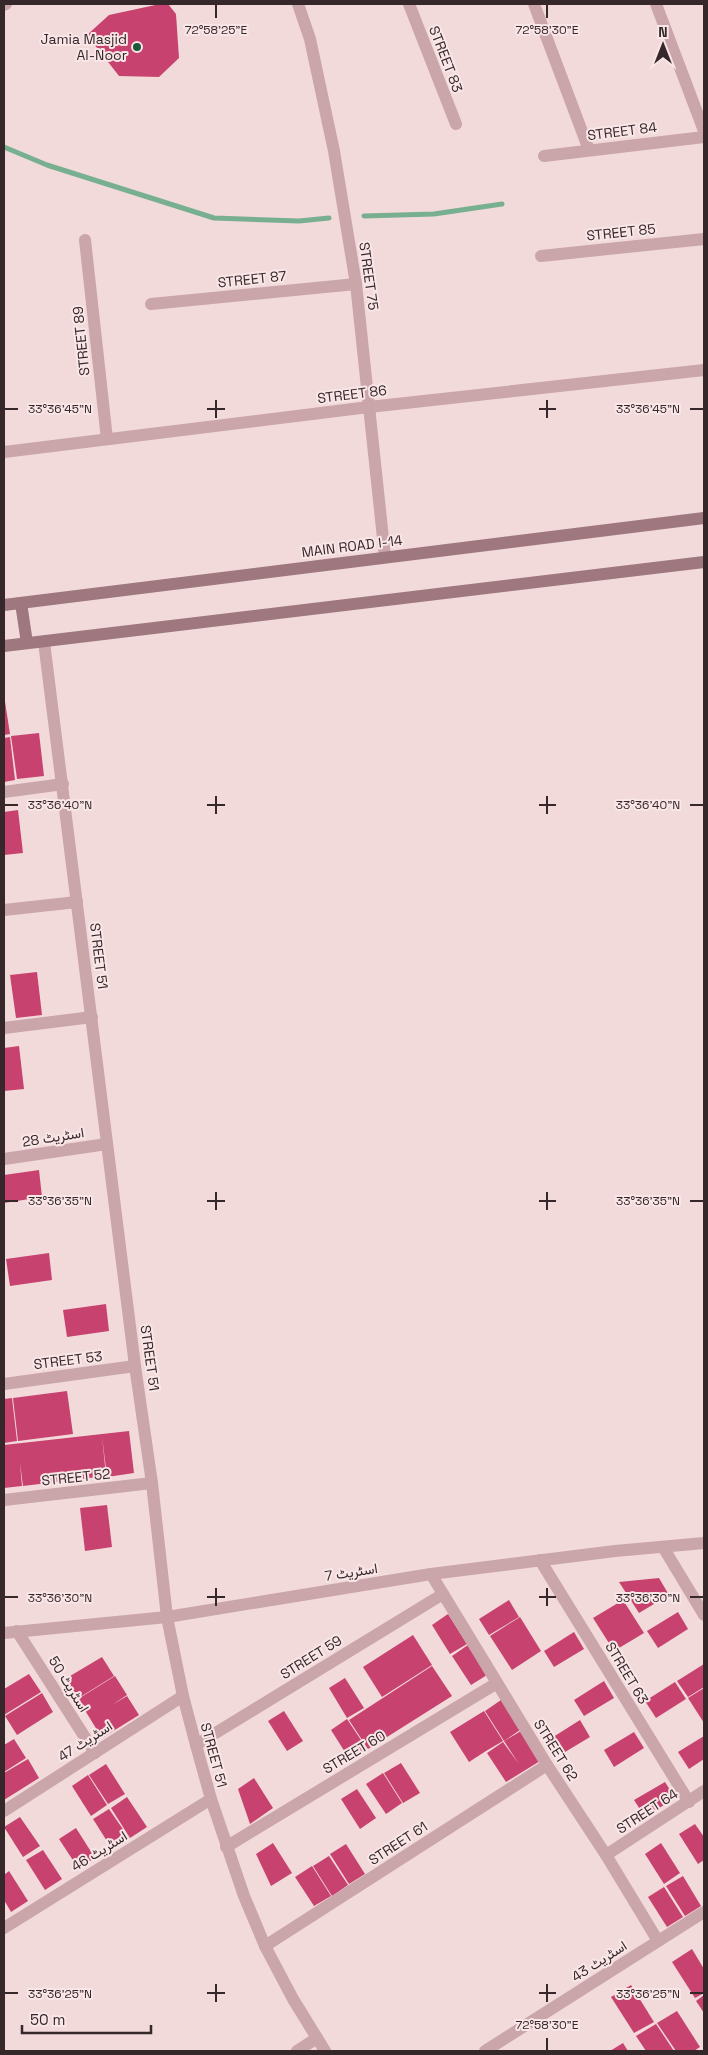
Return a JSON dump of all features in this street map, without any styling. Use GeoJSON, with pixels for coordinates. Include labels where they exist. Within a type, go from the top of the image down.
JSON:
{"type":"FeatureCollection","features":[{"type":"Feature","properties":{"kind":"main road","name":"MAIN ROAD I-14"},"geometry":{"type":"LineString","coordinates":[[4,605],[704,518]]}},
{"type":"Feature","properties":{"kind":"main road"},"geometry":{"type":"LineString","coordinates":[[4,646],[704,562]]}},
{"type":"Feature","properties":{"kind":"main road"},"geometry":{"type":"LineString","coordinates":[[22,603],[28,644]]}},
{"type":"Feature","properties":{"kind":"street","name":"STREET 75"},"geometry":{"type":"LineString","coordinates":[[298,4],[310,39],[332,142],[356,284],[385,557]]}},
{"type":"Feature","properties":{"kind":"street","name":"STREET 83"},"geometry":{"type":"LineString","coordinates":[[408,4],[456,124]]}},
{"type":"Feature","properties":{"kind":"street"},"geometry":{"type":"LineString","coordinates":[[534,4],[589,150]]}},
{"type":"Feature","properties":{"kind":"street"},"geometry":{"type":"LineString","coordinates":[[656,4],[704,131]]}},
{"type":"Feature","properties":{"kind":"street","name":"STREET 84"},"geometry":{"type":"LineString","coordinates":[[544,156],[704,137]]}},
{"type":"Feature","properties":{"kind":"street","name":"STREET 85"},"geometry":{"type":"LineString","coordinates":[[541,256],[704,239]]}},
{"type":"Feature","properties":{"kind":"street","name":"STREET 89"},"geometry":{"type":"LineString","coordinates":[[85,240],[107,439]]}},
{"type":"Feature","properties":{"kind":"street","name":"STREET 87"},"geometry":{"type":"LineString","coordinates":[[151,304],[356,284]]}},
{"type":"Feature","properties":{"kind":"street","name":"STREET 86"},"geometry":{"type":"LineString","coordinates":[[4,452],[369,407],[704,370]]}},
{"type":"Feature","properties":{"kind":"street","name":"STREET 51"},"geometry":{"type":"LineString","coordinates":[[44,642],[135,1366],[152,1484],[167,1617],[182,1696],[211,1799],[244,1896],[265,1946],[324,2051]]}},
{"type":"Feature","properties":{"kind":"street"},"geometry":{"type":"LineString","coordinates":[[4,792],[63,784]]}},
{"type":"Feature","properties":{"kind":"street"},"geometry":{"type":"LineString","coordinates":[[4,910],[77,902]]}},
{"type":"Feature","properties":{"kind":"street"},"geometry":{"type":"LineString","coordinates":[[4,1028],[92,1017]]}},
{"type":"Feature","properties":{"kind":"street","name":"اسٹریٹ 28"},"geometry":{"type":"LineString","coordinates":[[4,1159],[107,1144]]}},
{"type":"Feature","properties":{"kind":"street","name":"STREET 53"},"geometry":{"type":"LineString","coordinates":[[4,1380],[135,1366]]}},
{"type":"Feature","properties":{"kind":"street","name":"STREET 52"},"geometry":{"type":"LineString","coordinates":[[4,1500],[152,1484]]}},
{"type":"Feature","properties":{"kind":"street","name":"اسٹریٹ 7"},"geometry":{"type":"LineString","coordinates":[[4,1632],[167,1617],[431,1574],[704,1542]]}},
{"type":"Feature","properties":{"kind":"street"},"geometry":{"type":"LineString","coordinates":[[662,1547],[704,1615]]}},
{"type":"Feature","properties":{"kind":"street","name":"STREET 63"},"geometry":{"type":"LineString","coordinates":[[540,1560],[688,1802]]}},
{"type":"Feature","properties":{"kind":"street","name":"STREET 62"},"geometry":{"type":"LineString","coordinates":[[431,1574],[547,1766],[606,1855],[658,1940]]}},
{"type":"Feature","properties":{"kind":"street","name":"STREET 59"},"geometry":{"type":"LineString","coordinates":[[196,1745],[443,1594]]}},
{"type":"Feature","properties":{"kind":"street","name":"اسٹریٹ 50"},"geometry":{"type":"LineString","coordinates":[[17,1631],[95,1753]]}},
{"type":"Feature","properties":{"kind":"street","name":"STREET 60"},"geometry":{"type":"LineString","coordinates":[[226,1847],[497,1683]]}},
{"type":"Feature","properties":{"kind":"street","name":"اسٹریٹ 47"},"geometry":{"type":"LineString","coordinates":[[4,1811],[182,1696]]}},
{"type":"Feature","properties":{"kind":"street","name":"STREET 61"},"geometry":{"type":"LineString","coordinates":[[265,1946],[547,1766]]}},
{"type":"Feature","properties":{"kind":"street","name":"STREET 64"},"geometry":{"type":"LineString","coordinates":[[606,1855],[704,1791]]}},
{"type":"Feature","properties":{"kind":"street","name":"اسٹریٹ 46"},"geometry":{"type":"LineString","coordinates":[[4,1928],[211,1799]]}},
{"type":"Feature","properties":{"kind":"street","name":"اسٹریٹ 43"},"geometry":{"type":"LineString","coordinates":[[485,2051],[704,1912]]}},
{"type":"Feature","properties":{"kind":"street"},"geometry":{"type":"LineString","coordinates":[[297,2051],[317,2038]]}},
{"type":"Feature","properties":{"kind":"building","name":"Jamia Masjid Al-Noor"},"geometry":{"type":"Polygon","coordinates":[[[168,4],[176,14],[179,58],[159,77],[119,76],[87,35],[109,15],[168,4]]]}},
{"type":"Feature","properties":{"kind":"building"},"geometry":{"type":"Polygon","coordinates":[[[4,695],[10,734],[4,735],[4,695]]]}},
{"type":"Feature","properties":{"kind":"building"},"geometry":{"type":"Polygon","coordinates":[[[39,733],[44,776],[17,779],[11,736],[39,733]]]}},
{"type":"Feature","properties":{"kind":"building"},"geometry":{"type":"Polygon","coordinates":[[[10,737],[15,780],[4,782],[4,738],[10,737]]]}},
{"type":"Feature","properties":{"kind":"building"},"geometry":{"type":"Polygon","coordinates":[[[18,810],[23,853],[4,855],[4,812],[18,810]]]}},
{"type":"Feature","properties":{"kind":"building"},"geometry":{"type":"Polygon","coordinates":[[[37,972],[42,1015],[16,1018],[10,975],[37,972]]]}},
{"type":"Feature","properties":{"kind":"building"},"geometry":{"type":"Polygon","coordinates":[[[19,1046],[24,1089],[4,1091],[4,1048],[19,1046]]]}},
{"type":"Feature","properties":{"kind":"building"},"geometry":{"type":"Polygon","coordinates":[[[39,1170],[42,1197],[4,1203],[4,1175],[39,1170]]]}},
{"type":"Feature","properties":{"kind":"building"},"geometry":{"type":"Polygon","coordinates":[[[49,1253],[52,1280],[10,1286],[6,1259],[49,1253]]]}},
{"type":"Feature","properties":{"kind":"building"},"geometry":{"type":"Polygon","coordinates":[[[106,1304],[109,1331],[67,1337],[63,1310],[106,1304]]]}},
{"type":"Feature","properties":{"kind":"building"},"geometry":{"type":"Polygon","coordinates":[[[67,1391],[73,1434],[18,1441],[13,1398],[67,1391]]]}},
{"type":"Feature","properties":{"kind":"building"},"geometry":{"type":"Polygon","coordinates":[[[12,1398],[17,1441],[4,1443],[4,1399],[12,1398]]]}},
{"type":"Feature","properties":{"kind":"building"},"geometry":{"type":"Polygon","coordinates":[[[129,1431],[134,1473],[107,1477],[102,1436],[106,1476],[23,1486],[20,1463],[22,1486],[4,1488],[4,1445],[129,1431]]]}},
{"type":"Feature","properties":{"kind":"building"},"geometry":{"type":"Polygon","coordinates":[[[107,1505],[112,1547],[85,1551],[80,1508],[107,1505]]]}},
{"type":"Feature","properties":{"kind":"building"},"geometry":{"type":"Polygon","coordinates":[[[659,1578],[669,1595],[639,1613],[619,1582],[659,1578]]]}},
{"type":"Feature","properties":{"kind":"building"},"geometry":{"type":"Polygon","coordinates":[[[509,1600],[519,1617],[489,1635],[479,1619],[509,1600]]]}},
{"type":"Feature","properties":{"kind":"building"},"geometry":{"type":"Polygon","coordinates":[[[623,1600],[644,1633],[614,1651],[593,1618],[623,1600]]]}},
{"type":"Feature","properties":{"kind":"building"},"geometry":{"type":"Polygon","coordinates":[[[678,1612],[688,1629],[658,1648],[647,1631],[678,1612]]]}},
{"type":"Feature","properties":{"kind":"building"},"geometry":{"type":"Polygon","coordinates":[[[448,1614],[467,1644],[450,1654],[432,1625],[448,1614]]]}},
{"type":"Feature","properties":{"kind":"building"},"geometry":{"type":"Polygon","coordinates":[[[520,1617],[541,1651],[512,1670],[490,1636],[520,1617]]]}},
{"type":"Feature","properties":{"kind":"building"},"geometry":{"type":"Polygon","coordinates":[[[574,1632],[584,1649],[554,1667],[544,1651],[574,1632]]]}},
{"type":"Feature","properties":{"kind":"building"},"geometry":{"type":"Polygon","coordinates":[[[413,1635],[432,1665],[382,1697],[363,1667],[413,1635]]]}},
{"type":"Feature","properties":{"kind":"building"},"geometry":{"type":"Polygon","coordinates":[[[468,1645],[487,1675],[471,1685],[452,1656],[468,1645]]]}},
{"type":"Feature","properties":{"kind":"building"},"geometry":{"type":"Polygon","coordinates":[[[102,1657],[114,1676],[77,1699],[65,1679],[102,1657]]]}},
{"type":"Feature","properties":{"kind":"building"},"geometry":{"type":"Polygon","coordinates":[[[704,1664],[704,1687],[688,1697],[677,1681],[704,1664]]]}},
{"type":"Feature","properties":{"kind":"building"},"geometry":{"type":"Polygon","coordinates":[[[432,1666],[452,1696],[368,1749],[349,1720],[432,1666]]]}},
{"type":"Feature","properties":{"kind":"building"},"geometry":{"type":"Polygon","coordinates":[[[29,1674],[41,1692],[4,1715],[4,1689],[29,1674]]]}},
{"type":"Feature","properties":{"kind":"building"},"geometry":{"type":"Polygon","coordinates":[[[115,1676],[127,1695],[112,1705],[127,1696],[139,1715],[102,1738],[78,1699],[115,1676]]]}},
{"type":"Feature","properties":{"kind":"building"},"geometry":{"type":"Polygon","coordinates":[[[345,1678],[364,1708],[347,1718],[329,1688],[345,1678]]]}},
{"type":"Feature","properties":{"kind":"building"},"geometry":{"type":"Polygon","coordinates":[[[604,1681],[614,1698],[584,1716],[574,1700],[604,1681]]]}},
{"type":"Feature","properties":{"kind":"building"},"geometry":{"type":"Polygon","coordinates":[[[675,1682],[686,1699],[656,1718],[645,1701],[675,1682]]]}},
{"type":"Feature","properties":{"kind":"building"},"geometry":{"type":"Polygon","coordinates":[[[704,1688],[704,1723],[688,1698],[704,1688]]]}},
{"type":"Feature","properties":{"kind":"building"},"geometry":{"type":"Polygon","coordinates":[[[42,1693],[53,1712],[17,1735],[5,1716],[42,1693]]]}},
{"type":"Feature","properties":{"kind":"building"},"geometry":{"type":"Polygon","coordinates":[[[501,1700],[520,1730],[504,1741],[485,1711],[501,1700]]]}},
{"type":"Feature","properties":{"kind":"building"},"geometry":{"type":"Polygon","coordinates":[[[284,1711],[303,1741],[287,1751],[268,1721],[284,1711]]]}},
{"type":"Feature","properties":{"kind":"building"},"geometry":{"type":"Polygon","coordinates":[[[484,1711],[503,1741],[469,1762],[450,1732],[484,1711]]]}},
{"type":"Feature","properties":{"kind":"building"},"geometry":{"type":"Polygon","coordinates":[[[347,1719],[367,1749],[350,1760],[331,1730],[347,1719]]]}},
{"type":"Feature","properties":{"kind":"building"},"geometry":{"type":"Polygon","coordinates":[[[580,1720],[590,1737],[560,1755],[550,1739],[580,1720]]]}},
{"type":"Feature","properties":{"kind":"building"},"geometry":{"type":"Polygon","coordinates":[[[521,1731],[540,1761],[506,1782],[487,1753],[503,1742],[519,1764],[504,1741],[521,1731]]]}},
{"type":"Feature","properties":{"kind":"building"},"geometry":{"type":"Polygon","coordinates":[[[634,1732],[644,1748],[614,1767],[604,1750],[634,1732]]]}},
{"type":"Feature","properties":{"kind":"building"},"geometry":{"type":"Polygon","coordinates":[[[704,1736],[704,1759],[689,1769],[678,1752],[704,1736]]]}},
{"type":"Feature","properties":{"kind":"building"},"geometry":{"type":"Polygon","coordinates":[[[14,1739],[26,1758],[4,1772],[4,1745],[14,1739]]]}},
{"type":"Feature","properties":{"kind":"building"},"geometry":{"type":"Polygon","coordinates":[[[28,1759],[39,1778],[4,1800],[4,1773],[28,1759]]]}},
{"type":"Feature","properties":{"kind":"building"},"geometry":{"type":"Polygon","coordinates":[[[401,1763],[420,1793],[403,1803],[384,1773],[401,1763]]]}},
{"type":"Feature","properties":{"kind":"building"},"geometry":{"type":"Polygon","coordinates":[[[106,1764],[125,1794],[108,1804],[89,1775],[106,1764]]]}},
{"type":"Feature","properties":{"kind":"building"},"geometry":{"type":"Polygon","coordinates":[[[383,1773],[402,1803],[386,1814],[366,1784],[383,1773]]]}},
{"type":"Feature","properties":{"kind":"building"},"geometry":{"type":"Polygon","coordinates":[[[88,1775],[107,1805],[91,1816],[72,1786],[88,1775]]]}},
{"type":"Feature","properties":{"kind":"building"},"geometry":{"type":"Polygon","coordinates":[[[254,1778],[273,1808],[250,1824],[238,1789],[254,1778]]]}},
{"type":"Feature","properties":{"kind":"building"},"geometry":{"type":"Polygon","coordinates":[[[665,1782],[675,1798],[645,1817],[634,1800],[665,1782]]]}},
{"type":"Feature","properties":{"kind":"building"},"geometry":{"type":"Polygon","coordinates":[[[357,1789],[376,1818],[360,1829],[341,1799],[357,1789]]]}},
{"type":"Feature","properties":{"kind":"building"},"geometry":{"type":"Polygon","coordinates":[[[127,1797],[147,1827],[130,1838],[111,1808],[127,1797]]]}},
{"type":"Feature","properties":{"kind":"building"},"geometry":{"type":"Polygon","coordinates":[[[109,1809],[129,1838],[112,1849],[93,1819],[109,1809]]]}},
{"type":"Feature","properties":{"kind":"building"},"geometry":{"type":"Polygon","coordinates":[[[20,1817],[40,1846],[23,1857],[4,1827],[20,1817]]]}},
{"type":"Feature","properties":{"kind":"building"},"geometry":{"type":"Polygon","coordinates":[[[695,1824],[704,1837],[704,1860],[698,1864],[679,1834],[695,1824]]]}},
{"type":"Feature","properties":{"kind":"building"},"geometry":{"type":"Polygon","coordinates":[[[76,1828],[95,1858],[78,1868],[59,1839],[76,1828]]]}},
{"type":"Feature","properties":{"kind":"building"},"geometry":{"type":"Polygon","coordinates":[[[273,1843],[292,1873],[271,1886],[256,1854],[273,1843]]]}},
{"type":"Feature","properties":{"kind":"building"},"geometry":{"type":"Polygon","coordinates":[[[661,1843],[680,1873],[664,1884],[645,1854],[661,1843]]]}},
{"type":"Feature","properties":{"kind":"building"},"geometry":{"type":"Polygon","coordinates":[[[346,1844],[365,1874],[349,1884],[330,1854],[346,1844]]]}},
{"type":"Feature","properties":{"kind":"building"},"geometry":{"type":"Polygon","coordinates":[[[43,1850],[62,1879],[45,1890],[26,1860],[43,1850]]]}},
{"type":"Feature","properties":{"kind":"building"},"geometry":{"type":"Polygon","coordinates":[[[329,1856],[348,1885],[332,1896],[313,1866],[329,1856]]]}},
{"type":"Feature","properties":{"kind":"building"},"geometry":{"type":"Polygon","coordinates":[[[312,1866],[331,1896],[314,1906],[295,1877],[312,1866]]]}},
{"type":"Feature","properties":{"kind":"building"},"geometry":{"type":"Polygon","coordinates":[[[9,1871],[28,1901],[11,1912],[4,1900],[4,1875],[9,1871]]]}},
{"type":"Feature","properties":{"kind":"building"},"geometry":{"type":"Polygon","coordinates":[[[683,1876],[701,1906],[685,1916],[666,1886],[683,1876]]]}},
{"type":"Feature","properties":{"kind":"building"},"geometry":{"type":"Polygon","coordinates":[[[664,1887],[683,1917],[667,1927],[648,1897],[664,1887]]]}},
{"type":"Feature","properties":{"kind":"building"},"geometry":{"type":"Polygon","coordinates":[[[692,1949],[704,1969],[704,1993],[695,1998],[672,1962],[692,1949]]]}},
{"type":"Feature","properties":{"kind":"building"},"geometry":{"type":"Polygon","coordinates":[[[631,1985],[654,2022],[634,2033],[611,1997],[631,1985]]]}},
{"type":"Feature","properties":{"kind":"building"},"geometry":{"type":"Polygon","coordinates":[[[704,1995],[704,2013],[696,2001],[704,1995]]]}},
{"type":"Feature","properties":{"kind":"building"},"geometry":{"type":"Polygon","coordinates":[[[677,2011],[700,2047],[694,2051],[676,2051],[657,2023],[677,2011]]]}},
{"type":"Feature","properties":{"kind":"building"},"geometry":{"type":"Polygon","coordinates":[[[656,2024],[674,2051],[646,2051],[636,2036],[656,2024]]]}},
{"type":"Feature","properties":{"kind":"building"},"geometry":{"type":"Polygon","coordinates":[[[623,2043],[628,2051],[610,2051],[623,2043]]]}},
{"type":"Feature","properties":{"kind":"waterway"},"geometry":{"type":"LineString","coordinates":[[4,147],[47,165],[214,218],[299,221],[329,218]]}},
{"type":"Feature","properties":{"kind":"waterway"},"geometry":{"type":"LineString","coordinates":[[364,216],[434,214],[502,204]]}},
{"type":"Feature","properties":{"kind":"place","name":"Jamia Masjid Al-Noor"},"geometry":{"type":"Point","coordinates":[137,47]}}]}
